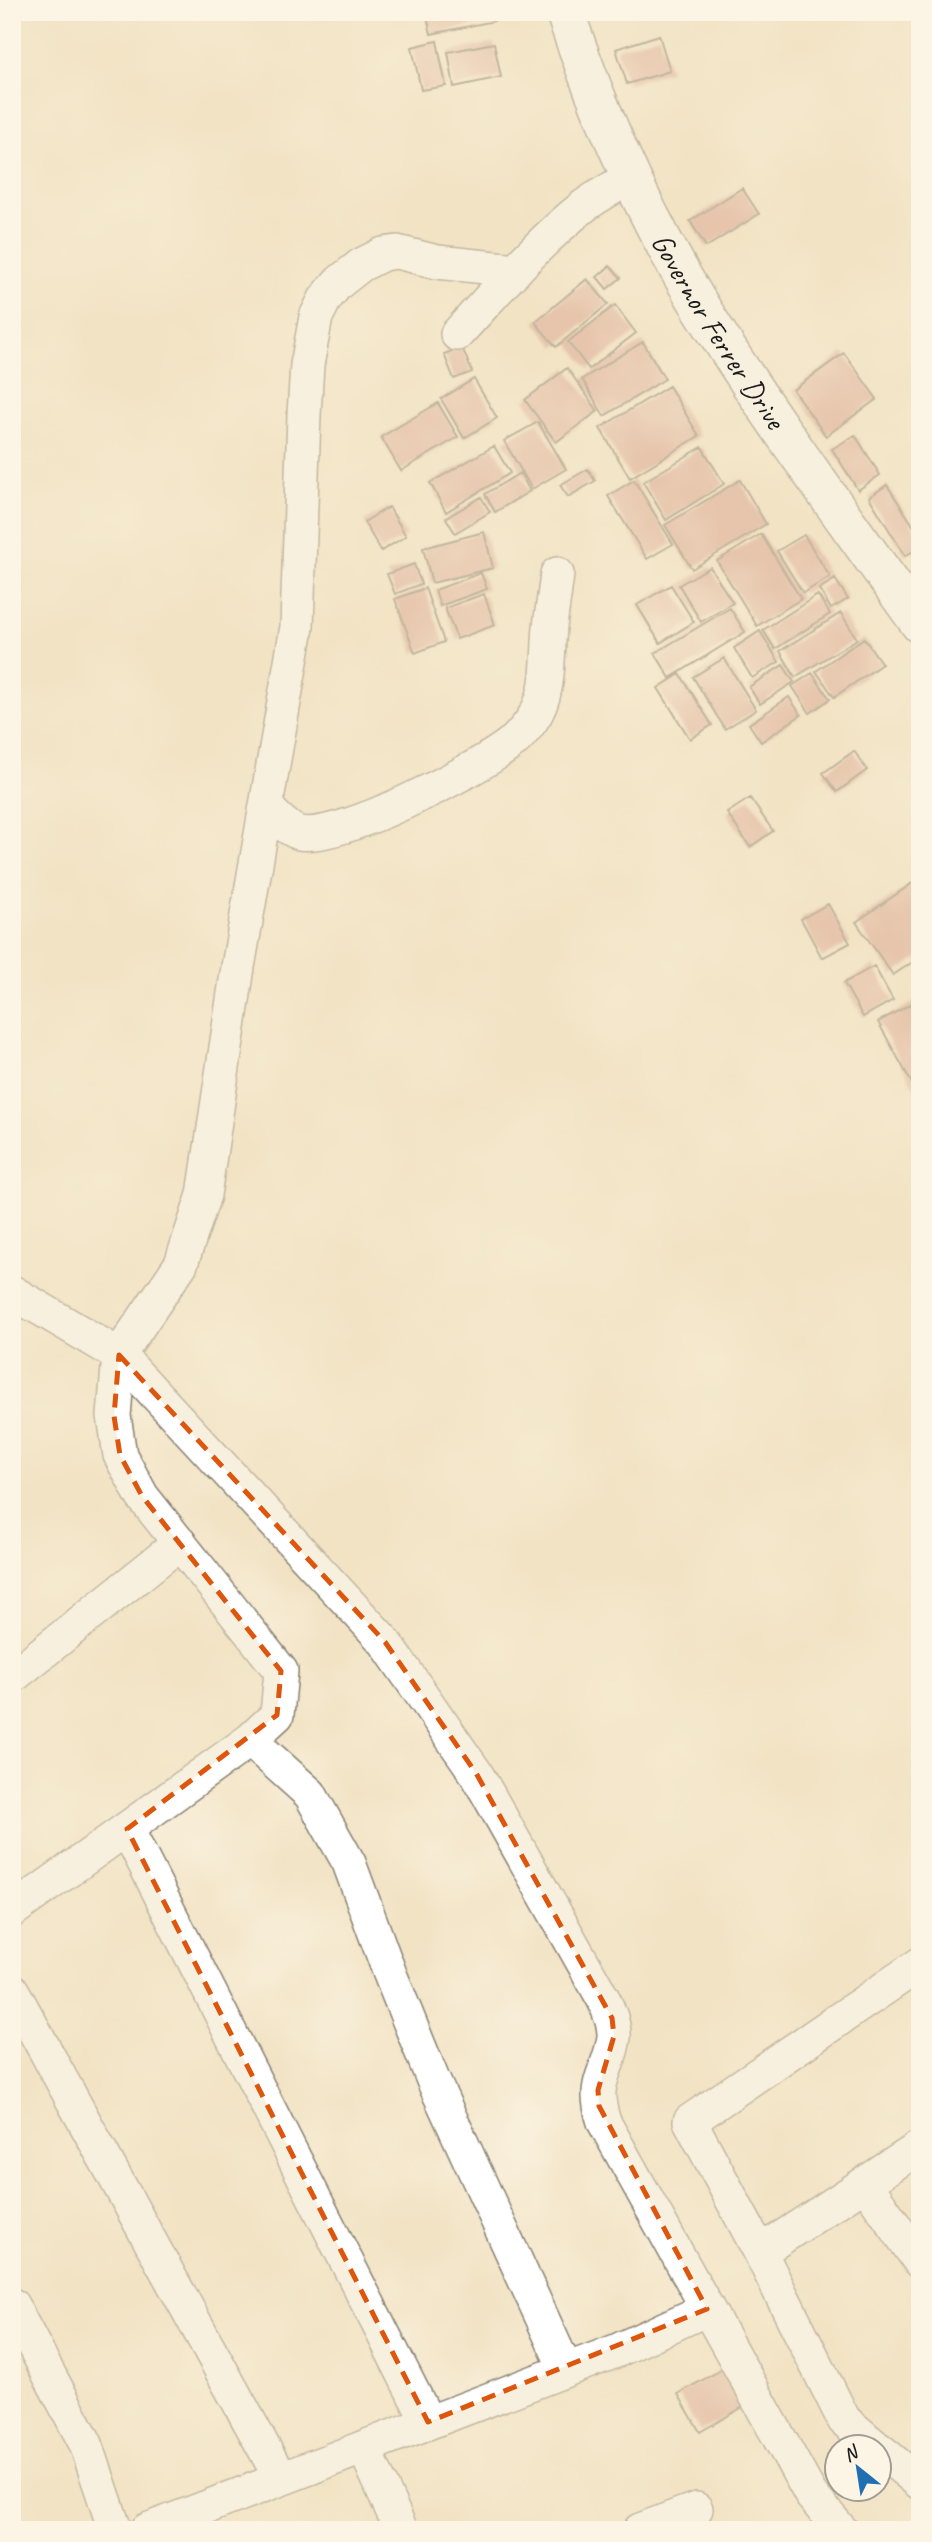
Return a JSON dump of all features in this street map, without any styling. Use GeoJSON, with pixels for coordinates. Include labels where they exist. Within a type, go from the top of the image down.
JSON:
{"type":"FeatureCollection","features":[{"type":"Feature","properties":{"kind":"main road","name":"Governor Ferrer Drive"},"geometry":{"type":"LineString","coordinates":[[565,12],[593,93],[631,177],[697,300],[747,378],[920,624]]}},
{"type":"Feature","properties":{"kind":"street"},"geometry":{"type":"LineString","coordinates":[[457,334],[516,270],[582,208],[631,177]]}},
{"type":"Feature","properties":{"kind":"street"},"geometry":{"type":"LineString","coordinates":[[12,1911],[250,1740],[277,1715],[281,1671],[142,1496],[120,1455],[114,1416],[119,1356],[181,1264],[204,1195],[238,967],[297,627],[307,365],[316,317],[337,284],[361,265],[383,254],[397,252],[447,263],[516,270]]}},
{"type":"Feature","properties":{"kind":"street"},"geometry":{"type":"LineString","coordinates":[[266,807],[291,829],[300,833],[341,829],[421,794],[512,743],[533,719],[548,683],[550,629],[557,574]]}},
{"type":"Feature","properties":{"kind":"street"},"geometry":{"type":"LineString","coordinates":[[12,1292],[119,1356],[384,1642],[476,1773],[612,2018],[614,2036],[597,2090],[604,2122],[811,2495],[841,2530]]}},
{"type":"Feature","properties":{"kind":"street"},"geometry":{"type":"LineString","coordinates":[[12,1678],[180,1543]]}},
{"type":"Feature","properties":{"kind":"street"},"geometry":{"type":"LineString","coordinates":[[250,1740],[310,1794],[349,1863],[433,2080],[566,2370]]}},
{"type":"Feature","properties":{"kind":"street"},"geometry":{"type":"LineString","coordinates":[[127,1829],[428,2423]]}},
{"type":"Feature","properties":{"kind":"street"},"geometry":{"type":"LineString","coordinates":[[860,2434],[844,2420],[760,2252],[690,2121],[920,1964]]}},
{"type":"Feature","properties":{"kind":"street"},"geometry":{"type":"LineString","coordinates":[[12,1990],[281,2479]]}},
{"type":"Feature","properties":{"kind":"street"},"geometry":{"type":"LineString","coordinates":[[760,2252],[920,2147]]}},
{"type":"Feature","properties":{"kind":"street"},"geometry":{"type":"LineString","coordinates":[[865,2183],[920,2262]]}},
{"type":"Feature","properties":{"kind":"street"},"geometry":{"type":"LineString","coordinates":[[12,2305],[86,2444],[115,2530]]}},
{"type":"Feature","properties":{"kind":"street"},"geometry":{"type":"LineString","coordinates":[[147,2530],[616,2351],[707,2309]]}},
{"type":"Feature","properties":{"kind":"street"},"geometry":{"type":"LineString","coordinates":[[364,2447],[401,2530]]}},
{"type":"Feature","properties":{"kind":"street"},"geometry":{"type":"LineString","coordinates":[[894,2462],[920,2483]]}},
{"type":"Feature","properties":{"kind":"street"},"geometry":{"type":"LineString","coordinates":[[651,2528],[696,2509]]}},
{"type":"Feature","properties":{"kind":"highlighted area"},"geometry":{"type":"Polygon","coordinates":[[[119,1355],[385,1642],[476,1773],[612,2018],[614,2036],[598,2090],[599,2106],[707,2309],[428,2422],[127,1829],[277,1715],[281,1671],[142,1496],[120,1455],[114,1416],[119,1355]]]}},
{"type":"Feature","properties":{"kind":"building"},"geometry":{"type":"Polygon","coordinates":[[[426,12],[493,12],[494,21],[431,34],[426,12]]]}},
{"type":"Feature","properties":{"kind":"building"},"geometry":{"type":"Polygon","coordinates":[[[659,35],[670,71],[627,84],[616,49],[659,35]]]}},
{"type":"Feature","properties":{"kind":"building"},"geometry":{"type":"Polygon","coordinates":[[[437,41],[446,86],[421,90],[412,47],[437,41]]]}},
{"type":"Feature","properties":{"kind":"building"},"geometry":{"type":"Polygon","coordinates":[[[494,43],[501,77],[454,87],[448,52],[494,43]]]}},
{"type":"Feature","properties":{"kind":"building"},"geometry":{"type":"Polygon","coordinates":[[[742,188],[759,214],[706,247],[690,221],[742,188]]]}},
{"type":"Feature","properties":{"kind":"building"},"geometry":{"type":"Polygon","coordinates":[[[610,266],[621,278],[607,289],[597,277],[610,266]]]}},
{"type":"Feature","properties":{"kind":"building"},"geometry":{"type":"Polygon","coordinates":[[[587,279],[608,304],[556,347],[535,322],[587,279]]]}},
{"type":"Feature","properties":{"kind":"building"},"geometry":{"type":"Polygon","coordinates":[[[615,305],[636,333],[589,369],[568,342],[615,305]]]}},
{"type":"Feature","properties":{"kind":"building"},"geometry":{"type":"Polygon","coordinates":[[[643,342],[665,379],[604,416],[582,379],[643,342]]]}},
{"type":"Feature","properties":{"kind":"building"},"geometry":{"type":"Polygon","coordinates":[[[462,347],[472,372],[454,379],[444,354],[462,347]]]}},
{"type":"Feature","properties":{"kind":"building"},"geometry":{"type":"Polygon","coordinates":[[[844,353],[877,399],[826,436],[793,390],[844,353]]]}},
{"type":"Feature","properties":{"kind":"building"},"geometry":{"type":"Polygon","coordinates":[[[567,368],[598,411],[556,442],[525,400],[567,368]]]}},
{"type":"Feature","properties":{"kind":"building"},"geometry":{"type":"Polygon","coordinates":[[[474,379],[497,418],[464,438],[441,399],[474,379]]]}},
{"type":"Feature","properties":{"kind":"building"},"geometry":{"type":"Polygon","coordinates":[[[669,386],[699,436],[630,478],[600,428],[669,386]]]}},
{"type":"Feature","properties":{"kind":"building"},"geometry":{"type":"Polygon","coordinates":[[[438,403],[458,437],[401,471],[381,437],[438,403]]]}},
{"type":"Feature","properties":{"kind":"building"},"geometry":{"type":"Polygon","coordinates":[[[538,422],[566,469],[532,489],[504,441],[538,422]]]}},
{"type":"Feature","properties":{"kind":"building"},"geometry":{"type":"Polygon","coordinates":[[[855,435],[880,475],[858,490],[832,449],[855,435]]]}},
{"type":"Feature","properties":{"kind":"building"},"geometry":{"type":"Polygon","coordinates":[[[494,446],[510,473],[446,512],[430,483],[494,446]]]}},
{"type":"Feature","properties":{"kind":"building"},"geometry":{"type":"Polygon","coordinates":[[[702,447],[724,484],[666,520],[643,482],[702,447]]]}},
{"type":"Feature","properties":{"kind":"building"},"geometry":{"type":"Polygon","coordinates":[[[588,469],[595,481],[568,497],[560,485],[588,469]]]}},
{"type":"Feature","properties":{"kind":"building"},"geometry":{"type":"Polygon","coordinates":[[[520,473],[530,491],[495,512],[485,494],[520,473]]]}},
{"type":"Feature","properties":{"kind":"building"},"geometry":{"type":"Polygon","coordinates":[[[634,480],[673,544],[647,559],[608,496],[634,480]]]}},
{"type":"Feature","properties":{"kind":"building"},"geometry":{"type":"Polygon","coordinates":[[[740,480],[766,524],[692,569],[665,525],[740,480]]]}},
{"type":"Feature","properties":{"kind":"building"},"geometry":{"type":"Polygon","coordinates":[[[887,485],[920,536],[920,547],[905,556],[869,497],[887,485]]]}},
{"type":"Feature","properties":{"kind":"building"},"geometry":{"type":"Polygon","coordinates":[[[481,497],[490,512],[455,533],[446,518],[481,497]]]}},
{"type":"Feature","properties":{"kind":"building"},"geometry":{"type":"Polygon","coordinates":[[[389,507],[406,536],[381,551],[364,522],[389,507]]]}},
{"type":"Feature","properties":{"kind":"building"},"geometry":{"type":"Polygon","coordinates":[[[484,532],[493,568],[432,583],[423,548],[484,532]]]}},
{"type":"Feature","properties":{"kind":"building"},"geometry":{"type":"Polygon","coordinates":[[[761,534],[801,599],[757,626],[717,561],[761,534]]]}},
{"type":"Feature","properties":{"kind":"building"},"geometry":{"type":"Polygon","coordinates":[[[804,535],[830,577],[803,593],[777,551],[804,535]]]}},
{"type":"Feature","properties":{"kind":"building"},"geometry":{"type":"Polygon","coordinates":[[[414,564],[421,584],[395,594],[387,574],[414,564]]]}},
{"type":"Feature","properties":{"kind":"building"},"geometry":{"type":"Polygon","coordinates":[[[710,567],[733,603],[701,622],[679,585],[710,567]]]}},
{"type":"Feature","properties":{"kind":"building"},"geometry":{"type":"Polygon","coordinates":[[[481,573],[487,589],[440,606],[435,590],[481,573]]]}},
{"type":"Feature","properties":{"kind":"building"},"geometry":{"type":"Polygon","coordinates":[[[835,579],[848,599],[831,609],[819,589],[835,579]]]}},
{"type":"Feature","properties":{"kind":"building"},"geometry":{"type":"Polygon","coordinates":[[[671,585],[694,622],[660,643],[637,605],[671,585]]]}},
{"type":"Feature","properties":{"kind":"building"},"geometry":{"type":"Polygon","coordinates":[[[425,588],[444,642],[415,653],[395,599],[425,588]]]}},
{"type":"Feature","properties":{"kind":"building"},"geometry":{"type":"Polygon","coordinates":[[[484,594],[495,625],[457,639],[445,608],[484,594]]]}},
{"type":"Feature","properties":{"kind":"building"},"geometry":{"type":"Polygon","coordinates":[[[818,595],[830,614],[775,649],[763,630],[818,595]]]}},
{"type":"Feature","properties":{"kind":"building"},"geometry":{"type":"Polygon","coordinates":[[[730,608],[745,632],[670,678],[655,653],[730,608]]]}},
{"type":"Feature","properties":{"kind":"building"},"geometry":{"type":"Polygon","coordinates":[[[841,613],[857,639],[795,677],[780,651],[841,613]]]}},
{"type":"Feature","properties":{"kind":"building"},"geometry":{"type":"Polygon","coordinates":[[[760,631],[779,662],[752,678],[734,648],[760,631]]]}},
{"type":"Feature","properties":{"kind":"building"},"geometry":{"type":"Polygon","coordinates":[[[864,638],[882,664],[834,697],[816,671],[864,638]]]}},
{"type":"Feature","properties":{"kind":"building"},"geometry":{"type":"Polygon","coordinates":[[[724,658],[756,710],[725,729],[693,677],[724,658]]]}},
{"type":"Feature","properties":{"kind":"building"},"geometry":{"type":"Polygon","coordinates":[[[783,665],[794,682],[760,704],[749,687],[783,665]]]}},
{"type":"Feature","properties":{"kind":"building"},"geometry":{"type":"Polygon","coordinates":[[[812,673],[830,699],[810,713],[792,686],[812,673]]]}},
{"type":"Feature","properties":{"kind":"building"},"geometry":{"type":"Polygon","coordinates":[[[680,674],[712,725],[690,739],[658,688],[680,674]]]}},
{"type":"Feature","properties":{"kind":"building"},"geometry":{"type":"Polygon","coordinates":[[[789,697],[801,715],[761,742],[749,724],[789,697]]]}},
{"type":"Feature","properties":{"kind":"building"},"geometry":{"type":"Polygon","coordinates":[[[854,751],[867,770],[837,792],[823,773],[854,751]]]}},
{"type":"Feature","properties":{"kind":"building"},"geometry":{"type":"Polygon","coordinates":[[[750,798],[773,831],[750,847],[727,813],[750,798]]]}},
{"type":"Feature","properties":{"kind":"building"},"geometry":{"type":"Polygon","coordinates":[[[920,878],[920,957],[893,975],[856,922],[920,878]]]}},
{"type":"Feature","properties":{"kind":"building"},"geometry":{"type":"Polygon","coordinates":[[[828,904],[850,943],[822,958],[801,919],[828,904]]]}},
{"type":"Feature","properties":{"kind":"building"},"geometry":{"type":"Polygon","coordinates":[[[874,966],[893,1000],[863,1017],[844,983],[874,966]]]}},
{"type":"Feature","properties":{"kind":"building"},"geometry":{"type":"Polygon","coordinates":[[[920,999],[920,1098],[878,1022],[920,999]]]}},
{"type":"Feature","properties":{"kind":"building"},"geometry":{"type":"Polygon","coordinates":[[[726,2367],[748,2404],[700,2432],[678,2394],[726,2367]]]}}]}
